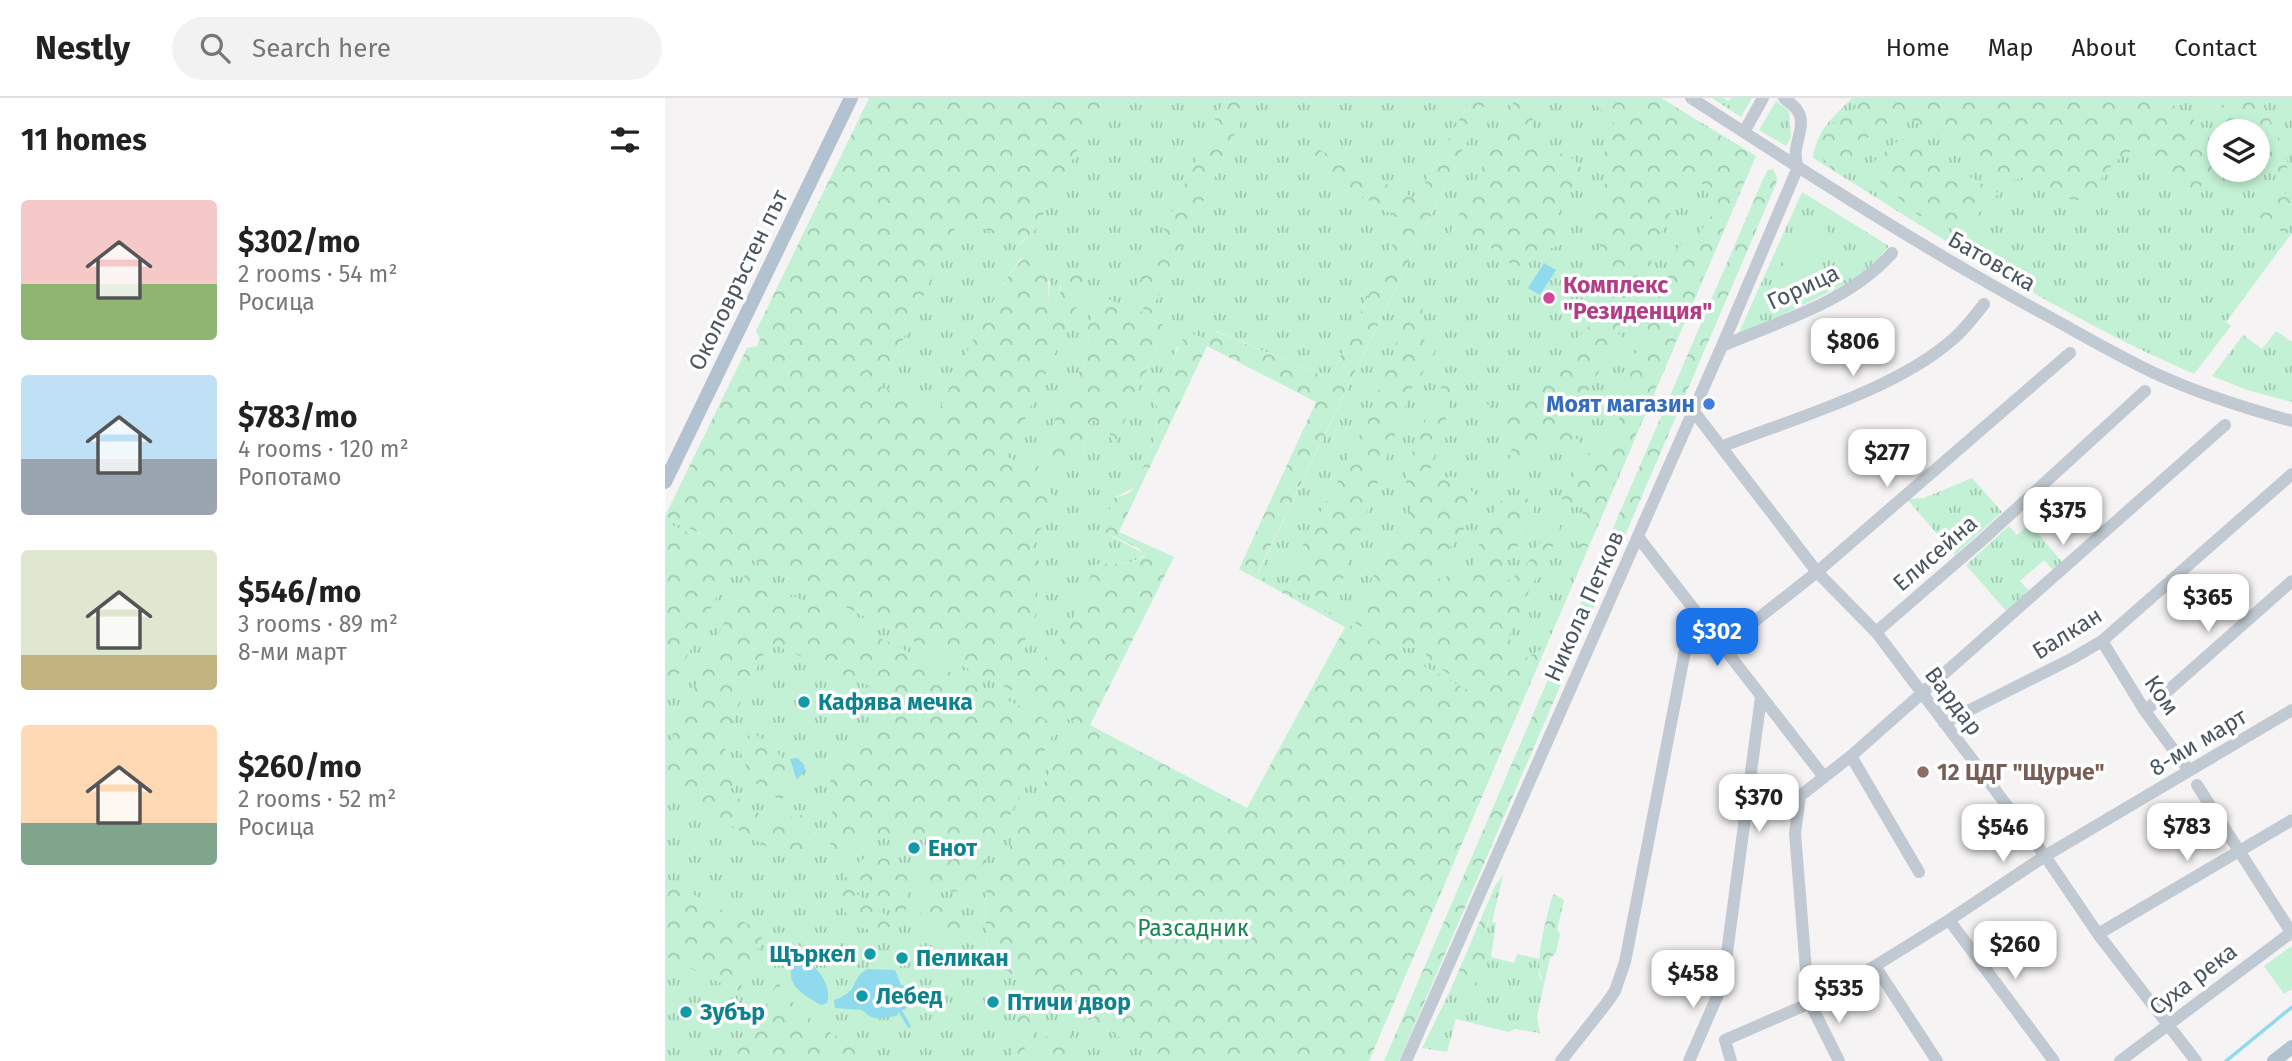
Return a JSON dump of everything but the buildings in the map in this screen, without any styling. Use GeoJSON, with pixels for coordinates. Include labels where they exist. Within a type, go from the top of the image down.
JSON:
{"type":"FeatureCollection","features":[{"type":"Feature","properties":{"kind":"main road","name":"Околовръстен път"},"geometry":{"type":"LineString","coordinates":[[665,482],[851,98]]}},
{"type":"Feature","properties":{"kind":"main road"},"geometry":{"type":"LineString","coordinates":[[2274,1061],[2292,1047]]}},
{"type":"Feature","properties":{"kind":"street","name":"Батовска"},"geometry":{"type":"LineString","coordinates":[[1691,98],[1824,184],[1997,289],[2162,376],[2242,407],[2292,421]]}},
{"type":"Feature","properties":{"kind":"street"},"geometry":{"type":"LineString","coordinates":[[1744,132],[1763,98]]}},
{"type":"Feature","properties":{"kind":"street"},"geometry":{"type":"LineString","coordinates":[[1784,98],[1798,110],[1801,120],[1794,156],[1798,167]]}},
{"type":"Feature","properties":{"kind":"street","name":"Никола Петков"},"geometry":{"type":"LineString","coordinates":[[1406,1061],[1722,346],[1798,167]]}},
{"type":"Feature","properties":{"kind":"street"},"geometry":{"type":"LineString","coordinates":[[1787,194],[1804,184],[1824,184]]}},
{"type":"Feature","properties":{"kind":"street","name":"Горица"},"geometry":{"type":"LineString","coordinates":[[1722,346],[1837,296],[1870,276],[1892,253]]}},
{"type":"Feature","properties":{"kind":"street"},"geometry":{"type":"LineString","coordinates":[[1721,447],[1868,390],[1899,374],[1951,341],[1984,304]]}},
{"type":"Feature","properties":{"kind":"street"},"geometry":{"type":"LineString","coordinates":[[1722,647],[1817,572],[2070,353]]}},
{"type":"Feature","properties":{"kind":"street","name":"Елисейна"},"geometry":{"type":"LineString","coordinates":[[1876,632],[1980,542],[2145,391]]}},
{"type":"Feature","properties":{"kind":"street","name":"Вардар"},"geometry":{"type":"LineString","coordinates":[[1692,409],[1817,572],[1876,632],[2045,856],[2098,934],[2196,1061]]}},
{"type":"Feature","properties":{"kind":"street"},"geometry":{"type":"LineString","coordinates":[[1839,1061],[1807,982],[1795,833],[1800,796],[1851,756],[2225,425]]}},
{"type":"Feature","properties":{"kind":"street","name":"Балкан"},"geometry":{"type":"LineString","coordinates":[[1944,723],[2102,641],[2292,474]]}},
{"type":"Feature","properties":{"kind":"street"},"geometry":{"type":"LineString","coordinates":[[1638,537],[1824,777]]}},
{"type":"Feature","properties":{"kind":"street"},"geometry":{"type":"LineString","coordinates":[[2145,711],[2292,581]]}},
{"type":"Feature","properties":{"kind":"street"},"geometry":{"type":"LineString","coordinates":[[1561,1061],[1607,1004],[1615,991],[1625,962],[1693,609]]}},
{"type":"Feature","properties":{"kind":"street","name":"Ком"},"geometry":{"type":"LineString","coordinates":[[2102,641],[2145,711],[2189,771]]}},
{"type":"Feature","properties":{"kind":"street"},"geometry":{"type":"LineString","coordinates":[[1689,1061],[1723,983],[1761,697]]}},
{"type":"Feature","properties":{"kind":"street","name":"8-ми март"},"geometry":{"type":"LineString","coordinates":[[1731,1061],[1725,1040],[1813,1001],[1875,966],[2045,856],[2292,710]]}},
{"type":"Feature","properties":{"kind":"street"},"geometry":{"type":"LineString","coordinates":[[1851,756],[1919,872]]}},
{"type":"Feature","properties":{"kind":"street"},"geometry":{"type":"LineString","coordinates":[[2197,785],[2292,932]]}},
{"type":"Feature","properties":{"kind":"street"},"geometry":{"type":"LineString","coordinates":[[2098,934],[2292,820]]}},
{"type":"Feature","properties":{"kind":"street"},"geometry":{"type":"LineString","coordinates":[[1949,920],[2054,1061]]}},
{"type":"Feature","properties":{"kind":"street","name":"Суха река"},"geometry":{"type":"LineString","coordinates":[[2120,1061],[2292,932]]}},
{"type":"Feature","properties":{"kind":"street"},"geometry":{"type":"LineString","coordinates":[[1875,966],[1937,1061]]}},
{"type":"Feature","properties":{"kind":"green space","name":"Разсадник"},"geometry":{"type":"Polygon","coordinates":[[[869,98],[1105,98],[1035,230],[1019,244],[959,219],[881,387],[938,412],[993,301],[1018,263],[1029,255],[1040,265],[1048,281],[1048,302],[1055,305],[1065,272],[1078,268],[1088,283],[1007,457],[1027,466],[1051,436],[1059,402],[1085,362],[1092,314],[1108,299],[1139,312],[1145,311],[1135,292],[1225,98],[1252,98],[1154,305],[1150,319],[1166,326],[1114,446],[1106,423],[1092,420],[1086,434],[1082,458],[1076,462],[1043,461],[1038,465],[1039,474],[1055,500],[1031,549],[1044,569],[1037,592],[1039,605],[1018,658],[1025,668],[1045,658],[1060,641],[1081,601],[1094,565],[1127,563],[1145,555],[1138,548],[1106,533],[1104,525],[1114,498],[1127,494],[1135,487],[1156,435],[1158,410],[1153,393],[1188,332],[1209,340],[1215,331],[1330,379],[1403,221],[1312,166],[1304,155],[1314,147],[1416,199],[1471,98],[1488,98],[1257,574],[1516,717],[1369,1061],[1161,1061],[987,960],[985,893],[1076,723],[665,516],[747,348],[757,346],[760,339],[756,331],[869,98]],[[1207,346],[1119,532],[1174,557],[1090,725],[1247,808],[1345,627],[1239,569],[1316,402],[1207,346]]]}},
{"type":"Feature","properties":{"kind":"green space"},"geometry":{"type":"Polygon","coordinates":[[[1105,98],[1225,98],[1136,292],[1137,300],[1145,311],[1139,313],[1108,299],[1088,328],[1089,347],[1085,362],[1059,402],[1051,436],[1027,466],[1006,457],[1088,283],[1060,286],[1059,300],[1055,305],[1048,302],[1050,282],[1021,258],[1005,280],[938,412],[881,387],[959,218],[1020,244],[1035,230],[1105,98]]]}},
{"type":"Feature","properties":{"kind":"green space"},"geometry":{"type":"Polygon","coordinates":[[[1252,98],[1471,98],[1416,199],[1314,147],[1312,166],[1403,221],[1330,379],[1216,331],[1209,340],[1200,338],[1177,348],[1166,374],[1153,393],[1158,410],[1156,435],[1135,487],[1114,498],[1106,533],[1145,554],[1127,563],[1095,565],[1081,602],[1060,642],[1045,659],[1025,668],[1018,658],[1039,605],[1037,592],[1043,570],[1031,549],[1055,500],[1039,474],[1038,465],[1043,461],[1082,458],[1086,434],[1092,420],[1106,423],[1114,445],[1166,326],[1150,319],[1154,305],[1252,98]]]}},
{"type":"Feature","properties":{"kind":"green space"},"geometry":{"type":"Polygon","coordinates":[[[1488,98],[1661,98],[1756,156],[1516,717],[1257,575],[1488,98]]]}},
{"type":"Feature","properties":{"kind":"green space"},"geometry":{"type":"Polygon","coordinates":[[[1516,98],[1542,98],[1534,109],[1532,130],[1539,143],[1575,160],[1584,172],[1569,192],[1555,222],[1561,244],[1530,252],[1524,266],[1517,269],[1490,247],[1469,235],[1452,246],[1445,243],[1516,98]]]}},
{"type":"Feature","properties":{"kind":"green space"},"geometry":{"type":"Polygon","coordinates":[[[1589,98],[1657,98],[1755,156],[1585,552],[1580,551],[1576,539],[1584,507],[1572,507],[1562,499],[1583,457],[1608,441],[1617,430],[1621,408],[1628,392],[1628,364],[1643,343],[1641,325],[1647,307],[1663,281],[1674,252],[1686,239],[1699,233],[1712,215],[1707,188],[1698,180],[1692,180],[1664,227],[1650,257],[1652,278],[1648,288],[1618,334],[1627,340],[1630,349],[1618,349],[1610,357],[1596,376],[1580,410],[1572,433],[1581,444],[1576,457],[1542,444],[1510,470],[1508,466],[1514,439],[1506,427],[1459,399],[1465,393],[1503,412],[1515,413],[1556,370],[1575,340],[1589,326],[1605,290],[1599,255],[1601,238],[1586,225],[1585,211],[1606,183],[1603,158],[1614,122],[1589,98]]]}},
{"type":"Feature","properties":{"kind":"green space"},"geometry":{"type":"Polygon","coordinates":[[[1712,98],[1728,101],[1731,98],[1752,98],[1741,117],[1712,98]]]}},
{"type":"Feature","properties":{"kind":"green space"},"geometry":{"type":"Polygon","coordinates":[[[1852,98],[2292,98],[2292,233],[2226,322],[2231,326],[2194,374],[2095,327],[2047,300],[1952,245],[1813,158],[1822,132],[1852,98]]]}},
{"type":"Feature","properties":{"kind":"green space"},"geometry":{"type":"Polygon","coordinates":[[[1859,98],[2171,98],[2176,110],[2192,118],[2207,136],[2207,176],[2199,189],[2171,185],[2147,159],[2133,150],[2117,160],[2104,174],[2095,191],[2085,200],[2073,200],[2055,195],[2033,176],[2012,180],[1990,173],[1970,155],[1901,113],[1866,139],[1844,170],[1834,171],[1817,152],[1819,138],[1826,126],[1851,113],[1859,98]]]}},
{"type":"Feature","properties":{"kind":"green space"},"geometry":{"type":"Polygon","coordinates":[[[2230,98],[2261,98],[2270,119],[2220,119],[2217,116],[2230,98]]]}},
{"type":"Feature","properties":{"kind":"green space"},"geometry":{"type":"Polygon","coordinates":[[[1776,101],[1789,111],[1791,138],[1786,146],[1759,130],[1776,101]]]}},
{"type":"Feature","properties":{"kind":"green space"},"geometry":{"type":"Polygon","coordinates":[[[2270,119],[2288,166],[2282,173],[2272,173],[2270,119]]]}},
{"type":"Feature","properties":{"kind":"green space"},"geometry":{"type":"Polygon","coordinates":[[[1901,138],[1999,193],[1960,232],[1918,215],[1872,175],[1873,162],[1901,138]]]}},
{"type":"Feature","properties":{"kind":"green space"},"geometry":{"type":"Polygon","coordinates":[[[1773,169],[1777,178],[1776,184],[1399,1061],[1384,1061],[1764,177],[1768,170],[1773,169]]]}},
{"type":"Feature","properties":{"kind":"green space"},"geometry":{"type":"Polygon","coordinates":[[[2292,190],[2292,222],[2284,233],[2259,217],[2263,206],[2292,190]]]}},
{"type":"Feature","properties":{"kind":"green space"},"geometry":{"type":"Polygon","coordinates":[[[1802,192],[1889,246],[1866,272],[1854,280],[1737,337],[1802,192]]]}},
{"type":"Feature","properties":{"kind":"green space"},"geometry":{"type":"Polygon","coordinates":[[[1815,221],[1835,237],[1799,286],[1779,271],[1815,221]]]}},
{"type":"Feature","properties":{"kind":"green space"},"geometry":{"type":"Polygon","coordinates":[[[1424,294],[1424,340],[1436,349],[1413,385],[1337,595],[1323,600],[1307,589],[1293,585],[1298,557],[1360,435],[1405,319],[1424,294]]]}},
{"type":"Feature","properties":{"kind":"green space"},"geometry":{"type":"Polygon","coordinates":[[[2276,331],[2292,342],[2292,402],[2247,390],[2212,376],[2243,335],[2262,349],[2276,331]]]}},
{"type":"Feature","properties":{"kind":"green space"},"geometry":{"type":"Polygon","coordinates":[[[1444,381],[1456,387],[1450,395],[1447,416],[1424,489],[1437,480],[1453,476],[1475,494],[1479,503],[1461,534],[1436,561],[1437,579],[1463,572],[1473,583],[1475,552],[1494,510],[1508,496],[1513,500],[1526,498],[1535,504],[1524,536],[1504,564],[1508,580],[1528,561],[1554,518],[1561,519],[1559,534],[1509,636],[1514,653],[1526,658],[1543,648],[1514,711],[1427,661],[1426,654],[1434,647],[1429,643],[1419,647],[1400,647],[1355,623],[1355,616],[1374,575],[1410,510],[1406,483],[1411,458],[1444,381]]]}},
{"type":"Feature","properties":{"kind":"green space"},"geometry":{"type":"Polygon","coordinates":[[[1972,478],[2002,512],[1955,555],[1907,499],[1924,498],[1972,478]]]}},
{"type":"Feature","properties":{"kind":"green space"},"geometry":{"type":"Polygon","coordinates":[[[665,516],[1076,723],[985,893],[987,960],[1161,1061],[665,1061],[665,516]]]}},
{"type":"Feature","properties":{"kind":"green space"},"geometry":{"type":"Polygon","coordinates":[[[666,522],[732,553],[736,558],[665,701],[666,522]]]}},
{"type":"Feature","properties":{"kind":"green space"},"geometry":{"type":"Polygon","coordinates":[[[2030,524],[2062,562],[2053,570],[2044,560],[2020,581],[2029,591],[2006,611],[1966,565],[2009,526],[2017,535],[2030,524]]]}},
{"type":"Feature","properties":{"kind":"green space"},"geometry":{"type":"Polygon","coordinates":[[[745,575],[752,576],[1028,710],[1053,726],[1055,731],[969,892],[933,891],[921,883],[919,870],[937,853],[938,844],[932,836],[917,835],[900,840],[870,838],[845,857],[827,861],[833,831],[828,794],[835,756],[853,752],[869,743],[876,731],[879,716],[878,694],[869,686],[775,645],[765,651],[729,733],[726,750],[736,787],[729,789],[750,809],[771,820],[802,815],[809,841],[800,866],[665,787],[665,756],[745,575]]]}},
{"type":"Feature","properties":{"kind":"green space"},"geometry":{"type":"Polygon","coordinates":[[[752,733],[776,750],[786,766],[789,774],[789,795],[781,799],[762,793],[747,769],[738,746],[752,733]]]}},
{"type":"Feature","properties":{"kind":"green space"},"geometry":{"type":"Polygon","coordinates":[[[877,854],[890,857],[905,869],[909,886],[904,918],[843,875],[863,859],[877,854]]]}},
{"type":"Feature","properties":{"kind":"green space"},"geometry":{"type":"Polygon","coordinates":[[[1503,875],[1492,922],[1496,923],[1491,957],[1514,963],[1517,954],[1540,959],[1539,976],[1544,984],[1537,1017],[1540,1033],[1515,1029],[1509,1032],[1456,1019],[1447,1052],[1422,1048],[1450,991],[1468,991],[1485,959],[1484,947],[1495,886],[1503,875]]]}},
{"type":"Feature","properties":{"kind":"green space"},"geometry":{"type":"Polygon","coordinates":[[[665,879],[762,932],[762,940],[739,992],[665,956],[665,879]]]}},
{"type":"Feature","properties":{"kind":"green space"},"geometry":{"type":"Polygon","coordinates":[[[838,880],[898,924],[888,928],[869,929],[853,923],[848,917],[844,897],[836,893],[838,880]]]}},
{"type":"Feature","properties":{"kind":"green space"},"geometry":{"type":"Polygon","coordinates":[[[1495,886],[1480,979],[1468,991],[1450,991],[1495,886]]]}},
{"type":"Feature","properties":{"kind":"green space"},"geometry":{"type":"Polygon","coordinates":[[[1554,894],[1564,900],[1557,930],[1560,934],[1556,953],[1550,958],[1544,984],[1539,966],[1541,943],[1554,894]]]}},
{"type":"Feature","properties":{"kind":"green space"},"geometry":{"type":"Polygon","coordinates":[[[924,902],[951,914],[959,923],[962,927],[956,940],[952,943],[931,932],[920,911],[924,902]]]}},
{"type":"Feature","properties":{"kind":"green space"},"geometry":{"type":"Polygon","coordinates":[[[2292,946],[2292,989],[2284,994],[2264,966],[2292,946]]]}},
{"type":"Feature","properties":{"kind":"green space"},"geometry":{"type":"Polygon","coordinates":[[[778,981],[793,1003],[817,1023],[844,1040],[868,1050],[861,1059],[865,1061],[728,1061],[761,1015],[778,981]]]}},
{"type":"Feature","properties":{"kind":"green space"},"geometry":{"type":"Polygon","coordinates":[[[1026,1008],[1040,1012],[1045,1018],[1026,1045],[1020,1061],[1015,1061],[1011,1054],[1019,1034],[1016,1012],[1026,1008]]]}},
{"type":"Feature","properties":{"kind":"green space"},"geometry":{"type":"Polygon","coordinates":[[[1058,1021],[1066,1026],[1075,1039],[1065,1061],[1034,1061],[1054,1022],[1058,1021]]]}},
{"type":"Feature","properties":{"kind":"water"},"geometry":{"type":"Polygon","coordinates":[[[1544,263],[1556,270],[1540,295],[1528,288],[1544,263]]]}},
{"type":"Feature","properties":{"kind":"water"},"geometry":{"type":"Polygon","coordinates":[[[797,758],[804,764],[805,770],[797,780],[790,759],[797,758]]]}},
{"type":"Feature","properties":{"kind":"water"},"geometry":{"type":"Polygon","coordinates":[[[799,956],[821,975],[827,989],[827,1003],[821,1005],[800,992],[793,983],[792,966],[799,956]]]}},
{"type":"Feature","properties":{"kind":"water"},"geometry":{"type":"Polygon","coordinates":[[[867,969],[895,970],[901,985],[911,987],[916,993],[915,999],[904,1010],[898,1009],[898,1015],[883,1018],[874,1018],[862,1010],[835,1008],[834,1000],[848,993],[861,973],[867,969]]]}},
{"type":"Feature","properties":{"kind":"waterway"},"geometry":{"type":"LineString","coordinates":[[2226,1061],[2292,1007]]}},
{"type":"Feature","properties":{"kind":"waterway"},"geometry":{"type":"LineString","coordinates":[[899,1009],[909,1026]]}},
{"type":"Feature","properties":{"kind":"place","name":"Комплекс \"Резиденция\""},"geometry":{"type":"Point","coordinates":[1549,298]}},
{"type":"Feature","properties":{"kind":"place","name":"Моят магазин"},"geometry":{"type":"Point","coordinates":[1709,404]}},
{"type":"Feature","properties":{"kind":"place","name":"Кафява мечка"},"geometry":{"type":"Point","coordinates":[804,702]}},
{"type":"Feature","properties":{"kind":"place","name":"12 ЦДГ \"Щурче\""},"geometry":{"type":"Point","coordinates":[1923,772]}},
{"type":"Feature","properties":{"kind":"place","name":"Енот"},"geometry":{"type":"Point","coordinates":[914,848]}},
{"type":"Feature","properties":{"kind":"place","name":"Щъркел"},"geometry":{"type":"Point","coordinates":[870,954]}},
{"type":"Feature","properties":{"kind":"place","name":"Пеликан"},"geometry":{"type":"Point","coordinates":[902,958]}},
{"type":"Feature","properties":{"kind":"place","name":"Лебед"},"geometry":{"type":"Point","coordinates":[862,996]}},
{"type":"Feature","properties":{"kind":"place","name":"Птичи двор"},"geometry":{"type":"Point","coordinates":[993,1002]}},
{"type":"Feature","properties":{"kind":"place","name":"Зубър"},"geometry":{"type":"Point","coordinates":[686,1012]}}]}
